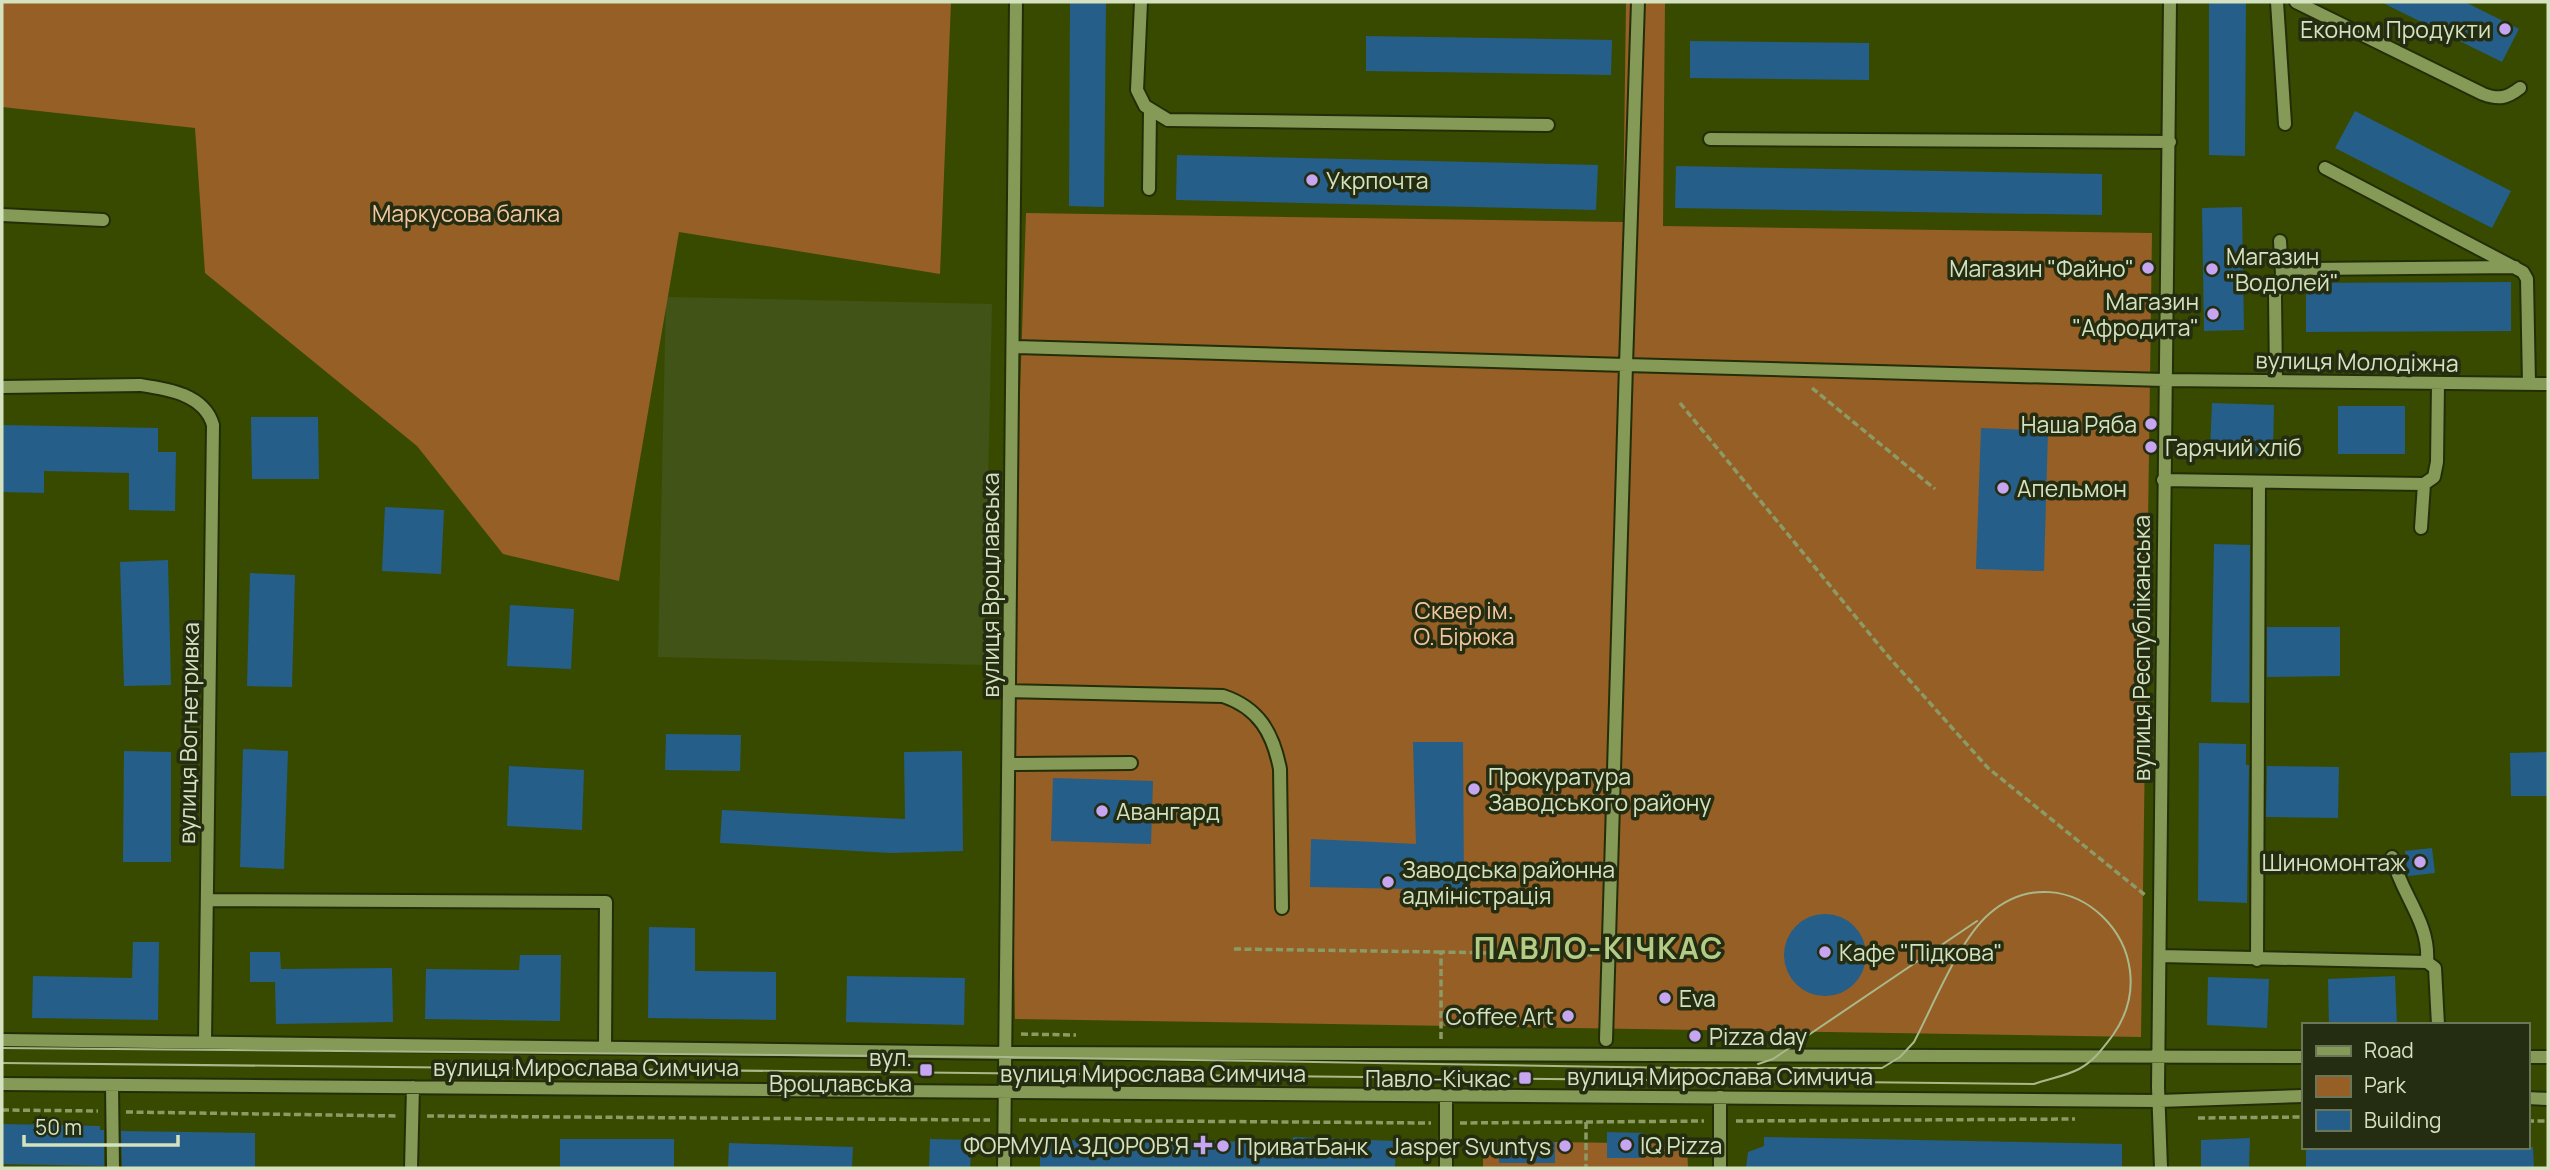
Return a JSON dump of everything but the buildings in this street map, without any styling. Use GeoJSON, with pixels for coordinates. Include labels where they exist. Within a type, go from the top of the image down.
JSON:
{"type":"FeatureCollection","features":[{"type":"Feature","properties":{"kind":"street","name":"вулиця Вроцлавська"},"geometry":{"type":"LineString","coordinates":[[1004,1168],[1007,1093],[1016,2]]}},
{"type":"Feature","properties":{"kind":"street"},"geometry":{"type":"LineString","coordinates":[[1141,2],[1138,90],[1150,111],[1149,189]]}},
{"type":"Feature","properties":{"kind":"street"},"geometry":{"type":"LineString","coordinates":[[1606,1040],[1638,2]]}},
{"type":"Feature","properties":{"kind":"street","name":"вулиця Республіканська"},"geometry":{"type":"LineString","coordinates":[[2161,1168],[2158,1059],[2170,2]]}},
{"type":"Feature","properties":{"kind":"street"},"geometry":{"type":"LineString","coordinates":[[2277,2],[2285,124]]}},
{"type":"Feature","properties":{"kind":"street"},"geometry":{"type":"LineString","coordinates":[[2296,2],[2496,99],[2508,97],[2520,88]]}},
{"type":"Feature","properties":{"kind":"street"},"geometry":{"type":"LineString","coordinates":[[1150,111],[1168,120],[1548,125]]}},
{"type":"Feature","properties":{"kind":"street"},"geometry":{"type":"LineString","coordinates":[[1710,139],[2170,142]]}},
{"type":"Feature","properties":{"kind":"street"},"geometry":{"type":"LineString","coordinates":[[2325,168],[2516,267],[2526,279],[2529,384]]}},
{"type":"Feature","properties":{"kind":"street"},"geometry":{"type":"LineString","coordinates":[[2,215],[103,220]]}},
{"type":"Feature","properties":{"kind":"street"},"geometry":{"type":"LineString","coordinates":[[2276,380],[2274,295],[2282,274],[2280,241]]}},
{"type":"Feature","properties":{"kind":"street"},"geometry":{"type":"LineString","coordinates":[[2282,274],[2308,269],[2516,267]]}},
{"type":"Feature","properties":{"kind":"street","name":"вулиця Молодіжна"},"geometry":{"type":"LineString","coordinates":[[1013,347],[2164,380],[2548,384]]}},
{"type":"Feature","properties":{"kind":"street"},"geometry":{"type":"LineString","coordinates":[[2164,480],[2424,484],[2434,477],[2437,461],[2438,384]]}},
{"type":"Feature","properties":{"kind":"street","name":"вулиця Вогнетривка"},"geometry":{"type":"LineString","coordinates":[[2,387],[140,385],[176,391],[197,403],[211,416],[205,1042]]}},
{"type":"Feature","properties":{"kind":"street"},"geometry":{"type":"LineString","coordinates":[[2257,960],[2259,482]]}},
{"type":"Feature","properties":{"kind":"street"},"geometry":{"type":"LineString","coordinates":[[2421,528],[2424,484]]}},
{"type":"Feature","properties":{"kind":"street"},"geometry":{"type":"LineString","coordinates":[[1010,691],[1223,696],[1242,703],[1255,713],[1276,747],[1280,769],[1282,908]]}},
{"type":"Feature","properties":{"kind":"street"},"geometry":{"type":"LineString","coordinates":[[1010,764],[1130,763]]}},
{"type":"Feature","properties":{"kind":"street"},"geometry":{"type":"LineString","coordinates":[[2392,857],[2398,879],[2426,932],[2427,962]]}},
{"type":"Feature","properties":{"kind":"street"},"geometry":{"type":"LineString","coordinates":[[207,900],[606,902],[605,1046]]}},
{"type":"Feature","properties":{"kind":"street"},"geometry":{"type":"LineString","coordinates":[[2160,956],[2427,962],[2435,968],[2438,978],[2438,1023]]}},
{"type":"Feature","properties":{"kind":"street","name":"вулиця Мирослава Симчича"},"geometry":{"type":"LineString","coordinates":[[2,1041],[605,1046],[1007,1054],[2158,1059],[2302,1057]]}},
{"type":"Feature","properties":{"kind":"street"},"geometry":{"type":"LineString","coordinates":[[2529,1057],[2548,1057]]}},
{"type":"Feature","properties":{"kind":"street","name":"вулиця Мирослава Симчича"},"geometry":{"type":"LineString","coordinates":[[2,1084],[2159,1101],[2302,1096]]}},
{"type":"Feature","properties":{"kind":"street"},"geometry":{"type":"LineString","coordinates":[[112,1085],[113,1168]]}},
{"type":"Feature","properties":{"kind":"street"},"geometry":{"type":"LineString","coordinates":[[411,1168],[413,1087]]}},
{"type":"Feature","properties":{"kind":"street"},"geometry":{"type":"LineString","coordinates":[[1446,1096],[1446,1168]]}},
{"type":"Feature","properties":{"kind":"street"},"geometry":{"type":"LineString","coordinates":[[1720,1097],[1720,1168]]}},
{"type":"Feature","properties":{"kind":"street"},"geometry":{"type":"LineString","coordinates":[[2529,1098],[2548,1099]]}},
{"type":"Feature","properties":{"kind":"path"},"geometry":{"type":"LineString","coordinates":[[1790,370],[1935,489]]}},
{"type":"Feature","properties":{"kind":"path"},"geometry":{"type":"LineString","coordinates":[[1680,403],[1887,655],[1988,768],[2160,908]]}},
{"type":"Feature","properties":{"kind":"path"},"geometry":{"type":"LineString","coordinates":[[1234,949],[1608,956]]}},
{"type":"Feature","properties":{"kind":"path"},"geometry":{"type":"LineString","coordinates":[[1441,952],[1441,1039]]}},
{"type":"Feature","properties":{"kind":"path"},"geometry":{"type":"LineString","coordinates":[[2,1110],[412,1116],[1446,1123],[2077,1119]]}},
{"type":"Feature","properties":{"kind":"path"},"geometry":{"type":"LineString","coordinates":[[2160,1118],[2302,1118]]}},
{"type":"Feature","properties":{"kind":"path"},"geometry":{"type":"LineString","coordinates":[[2529,1121],[2548,1121]]}},
{"type":"Feature","properties":{"kind":"path"},"geometry":{"type":"LineString","coordinates":[[1586,1122],[1586,1168]]}},
{"type":"Feature","properties":{"kind":"shaded area"},"geometry":{"type":"Polygon","coordinates":[[[666,297],[992,304],[984,665],[658,657],[666,297]]]}},
{"type":"Feature","properties":{"kind":"green space","name":"Маркусова балка"},"geometry":{"type":"Polygon","coordinates":[[[2,2],[951,2],[940,274],[679,232],[619,581],[503,554],[417,446],[205,273],[195,128],[2,107],[2,2]]]}},
{"type":"Feature","properties":{"kind":"green space","name":"Сквер ім. О. Бірюка"},"geometry":{"type":"Polygon","coordinates":[[[1626,2],[1665,2],[1663,226],[2152,233],[2141,1037],[1015,1019],[1010,691],[1026,213],[1623,222],[1626,2]]]}},
{"type":"Feature","properties":{"kind":"green space"},"geometry":{"type":"Polygon","coordinates":[[[1483,1141],[1687,1144],[1688,1168],[1483,1168],[1483,1141]]]}},
{"type":"Feature","properties":{"kind":"tram line"},"geometry":{"type":"LineString","coordinates":[[2,1048],[1007,1057],[1678,1068],[1882,1068],[1900,1057],[1914,1042],[1947,974],[1978,925],[1989,914],[2019,896],[2050,892],[2078,900],[2103,917],[2121,941],[2130,970],[2128,1002],[2113,1035],[2102,1049],[2079,1069],[2034,1084],[2,1063]]}},
{"type":"Feature","properties":{"kind":"tram line"},"geometry":{"type":"LineString","coordinates":[[1758,1064],[1773,1059],[1977,921]]}},
{"type":"Feature","properties":{"kind":"place","name":"Економ Продукти"},"geometry":{"type":"Point","coordinates":[2505,29]}},
{"type":"Feature","properties":{"kind":"place","name":"Укрпочта"},"geometry":{"type":"Point","coordinates":[1312,180]}},
{"type":"Feature","properties":{"kind":"place","name":"Магазин \"Файно\""},"geometry":{"type":"Point","coordinates":[2148,268]}},
{"type":"Feature","properties":{"kind":"place","name":"Магазин \"Водолей\""},"geometry":{"type":"Point","coordinates":[2212,269]}},
{"type":"Feature","properties":{"kind":"place","name":"Магазин \"Афродита\""},"geometry":{"type":"Point","coordinates":[2213,314]}},
{"type":"Feature","properties":{"kind":"place","name":"Наша Ряба"},"geometry":{"type":"Point","coordinates":[2151,424]}},
{"type":"Feature","properties":{"kind":"place","name":"Гарячий хліб"},"geometry":{"type":"Point","coordinates":[2151,447]}},
{"type":"Feature","properties":{"kind":"place","name":"Апельмон"},"geometry":{"type":"Point","coordinates":[2003,488]}},
{"type":"Feature","properties":{"kind":"place","name":"Прокуратура Заводського району"},"geometry":{"type":"Point","coordinates":[1474,789]}},
{"type":"Feature","properties":{"kind":"place","name":"Авангард"},"geometry":{"type":"Point","coordinates":[1102,811]}},
{"type":"Feature","properties":{"kind":"place","name":"Шиномонтаж"},"geometry":{"type":"Point","coordinates":[2420,862]}},
{"type":"Feature","properties":{"kind":"place","name":"Заводська районна адміністрація"},"geometry":{"type":"Point","coordinates":[1388,882]}},
{"type":"Feature","properties":{"kind":"place","name":"Кафе \"Підкова\""},"geometry":{"type":"Point","coordinates":[1825,952]}},
{"type":"Feature","properties":{"kind":"place","name":"Eva"},"geometry":{"type":"Point","coordinates":[1665,998]}},
{"type":"Feature","properties":{"kind":"place","name":"Coffee Art"},"geometry":{"type":"Point","coordinates":[1568,1016]}},
{"type":"Feature","properties":{"kind":"place","name":"Pizza day"},"geometry":{"type":"Point","coordinates":[1695,1036]}},
{"type":"Feature","properties":{"kind":"place","name":"вул. Вроцлавська"},"geometry":{"type":"Point","coordinates":[926,1070]}},
{"type":"Feature","properties":{"kind":"place","name":"Павло-Кічкас"},"geometry":{"type":"Point","coordinates":[1525,1078]}},
{"type":"Feature","properties":{"kind":"place","name":"ФОРМУЛА ЗДОРОВ'Я"},"geometry":{"type":"Point","coordinates":[1203,1145]}},
{"type":"Feature","properties":{"kind":"place","name":"IQ Pіzza"},"geometry":{"type":"Point","coordinates":[1626,1145]}},
{"type":"Feature","properties":{"kind":"place","name":"ПриватБанк"},"geometry":{"type":"Point","coordinates":[1223,1146]}},
{"type":"Feature","properties":{"kind":"place","name":"Jasper Svuntys"},"geometry":{"type":"Point","coordinates":[1565,1146]}},
{"type":"Feature","properties":{"kind":"district","name":"ПАВЛО-КІЧКАС"},"geometry":{"type":"Point","coordinates":[1599,947]}}]}
